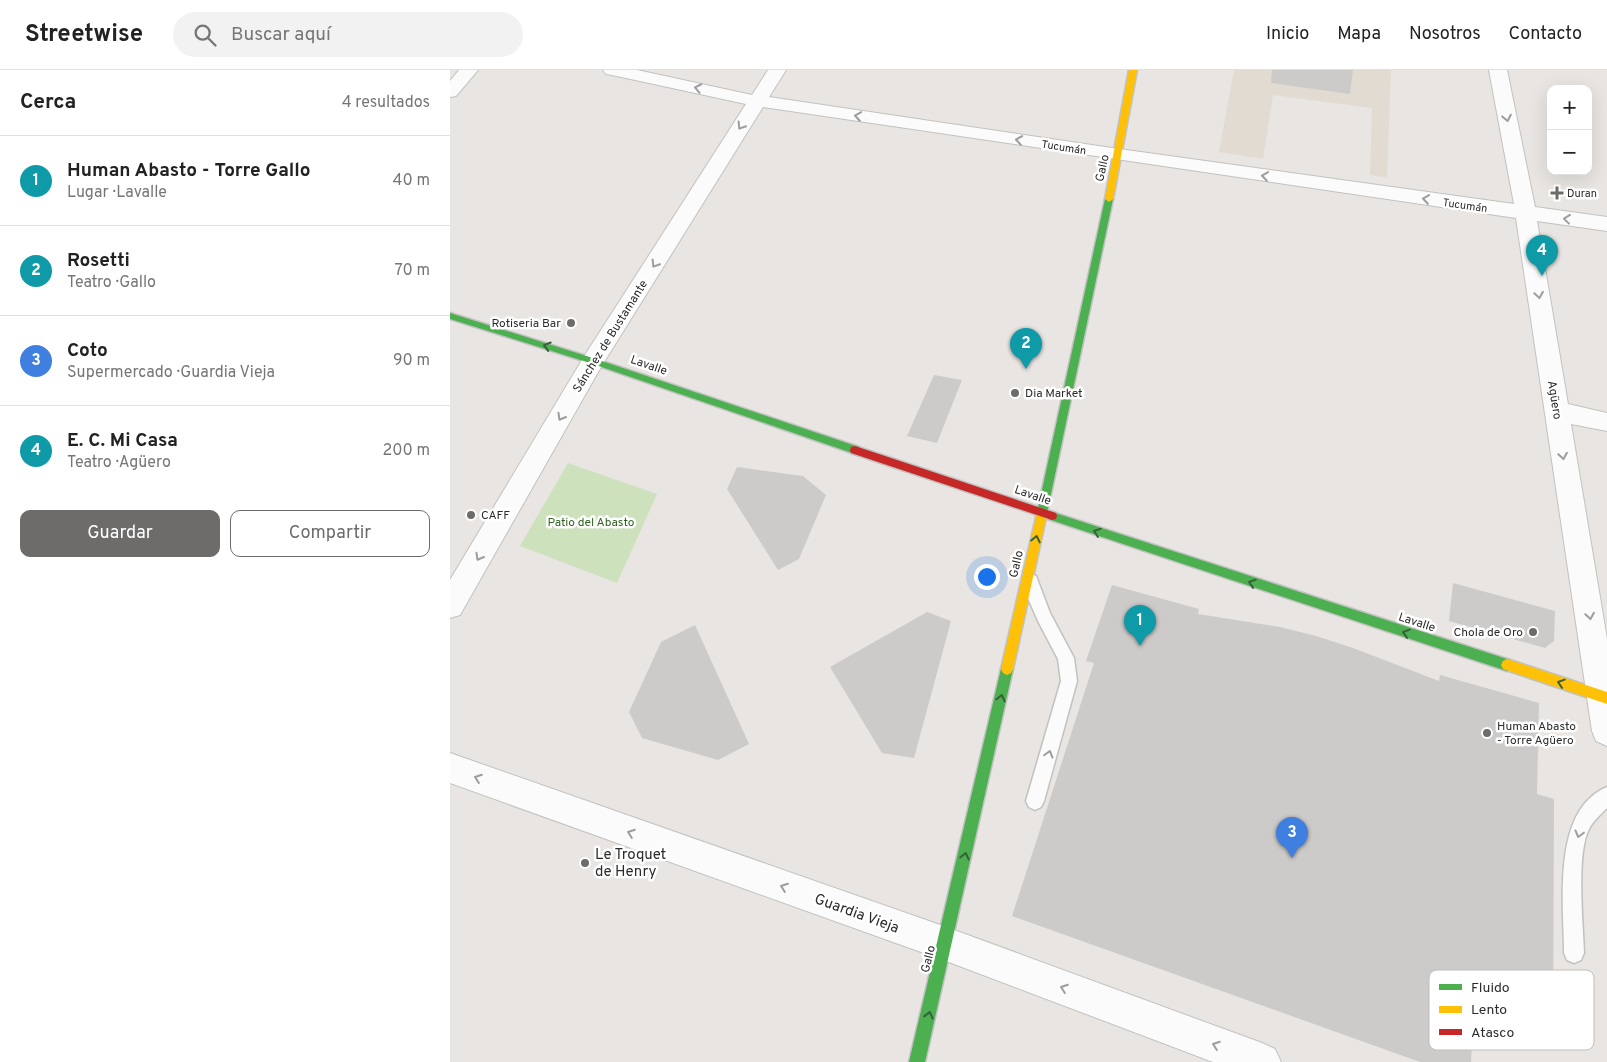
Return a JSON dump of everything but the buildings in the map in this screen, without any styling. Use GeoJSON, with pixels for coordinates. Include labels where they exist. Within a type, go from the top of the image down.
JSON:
{"type":"FeatureCollection","features":[{"type":"Feature","properties":{"kind":"street"},"geometry":{"type":"LineString","coordinates":[[450,92],[470,70]]}},
{"type":"Feature","properties":{"kind":"street","name":"Tucumán"},"geometry":{"type":"LineString","coordinates":[[612,70],[758,101],[1526,214],[1607,224]]}},
{"type":"Feature","properties":{"kind":"street","name":"Sánchez de Bustamante"},"geometry":{"type":"LineString","coordinates":[[450,606],[593,361],[777,70]]}},
{"type":"Feature","properties":{"kind":"street","name":"Gallo"},"geometry":{"type":"LineString","coordinates":[[917,1062],[946,944],[1042,513],[1119,155],[1133,70]]}},
{"type":"Feature","properties":{"kind":"street","name":"Agüero"},"geometry":{"type":"LineString","coordinates":[[1498,70],[1526,214],[1556,411],[1604,697],[1607,731]]}},
{"type":"Feature","properties":{"kind":"street","name":"Lavalle"},"geometry":{"type":"LineString","coordinates":[[450,316],[593,361],[1042,513],[1604,697]]}},
{"type":"Feature","properties":{"kind":"street"},"geometry":{"type":"LineString","coordinates":[[1556,411],[1607,422]]}},
{"type":"Feature","properties":{"kind":"street","name":"Guardia Vieja"},"geometry":{"type":"LineString","coordinates":[[450,768],[946,944],[1262,1062]]}},
{"type":"Feature","properties":{"kind":"lane"},"geometry":{"type":"LineString","coordinates":[[1030,568],[1033,591],[1043,616],[1066,658],[1069,670],[1067,688],[1035,801]]}},
{"type":"Feature","properties":{"kind":"lane"},"geometry":{"type":"LineString","coordinates":[[1574,953],[1574,863],[1579,831],[1589,812],[1607,796]]}},
{"type":"Feature","properties":{"kind":"shaded area"},"geometry":{"type":"Polygon","coordinates":[[[1234,70],[1391,70],[1387,178],[1370,175],[1372,108],[1273,95],[1263,159],[1219,152],[1234,70]]]}},
{"type":"Feature","properties":{"kind":"green space","name":"Patio del Abasto"},"geometry":{"type":"Polygon","coordinates":[[[568,463],[657,494],[617,583],[520,546],[568,463]]]}},
{"type":"Feature","properties":{"kind":"traffic: fast"},"geometry":{"type":"LineString","coordinates":[[1042,513],[1109,199]]}},
{"type":"Feature","properties":{"kind":"traffic: fast"},"geometry":{"type":"LineString","coordinates":[[450,316],[593,361],[855,450]]}},
{"type":"Feature","properties":{"kind":"traffic: fast"},"geometry":{"type":"LineString","coordinates":[[1052,516],[1507,665]]}},
{"type":"Feature","properties":{"kind":"traffic: fast"},"geometry":{"type":"LineString","coordinates":[[917,1062],[1007,669]]}},
{"type":"Feature","properties":{"kind":"traffic: slow"},"geometry":{"type":"LineString","coordinates":[[1109,199],[1133,70]]}},
{"type":"Feature","properties":{"kind":"traffic: slow"},"geometry":{"type":"LineString","coordinates":[[1007,669],[1042,513]]}},
{"type":"Feature","properties":{"kind":"traffic: slow"},"geometry":{"type":"LineString","coordinates":[[1507,665],[1607,698]]}},
{"type":"Feature","properties":{"kind":"traffic: jam"},"geometry":{"type":"LineString","coordinates":[[855,450],[1052,516]]}},
{"type":"Feature","properties":{"kind":"place","name":"Duran"},"geometry":{"type":"Point","coordinates":[1557,193]}},
{"type":"Feature","properties":{"kind":"place","name":"E. C. Mi Casa"},"geometry":{"type":"Point","coordinates":[1542,276]}},
{"type":"Feature","properties":{"kind":"place","name":"Rotiseria Bar"},"geometry":{"type":"Point","coordinates":[571,323]}},
{"type":"Feature","properties":{"kind":"place","name":"Rosetti"},"geometry":{"type":"Point","coordinates":[1026,369]}},
{"type":"Feature","properties":{"kind":"place","name":"Dia Market"},"geometry":{"type":"Point","coordinates":[1015,393]}},
{"type":"Feature","properties":{"kind":"place","name":"CAFF"},"geometry":{"type":"Point","coordinates":[471,515]}},
{"type":"Feature","properties":{"kind":"place","name":"Chola de Oro"},"geometry":{"type":"Point","coordinates":[1533,632]}},
{"type":"Feature","properties":{"kind":"place","name":"Human Abasto - Torre Gallo"},"geometry":{"type":"Point","coordinates":[1140,646]}},
{"type":"Feature","properties":{"kind":"place","name":"Human Abasto - Torre Agüero"},"geometry":{"type":"Point","coordinates":[1487,733]}},
{"type":"Feature","properties":{"kind":"place","name":"Coto"},"geometry":{"type":"Point","coordinates":[1292,858]}},
{"type":"Feature","properties":{"kind":"place","name":"Le Troquet de Henry"},"geometry":{"type":"Point","coordinates":[585,863]}}]}
